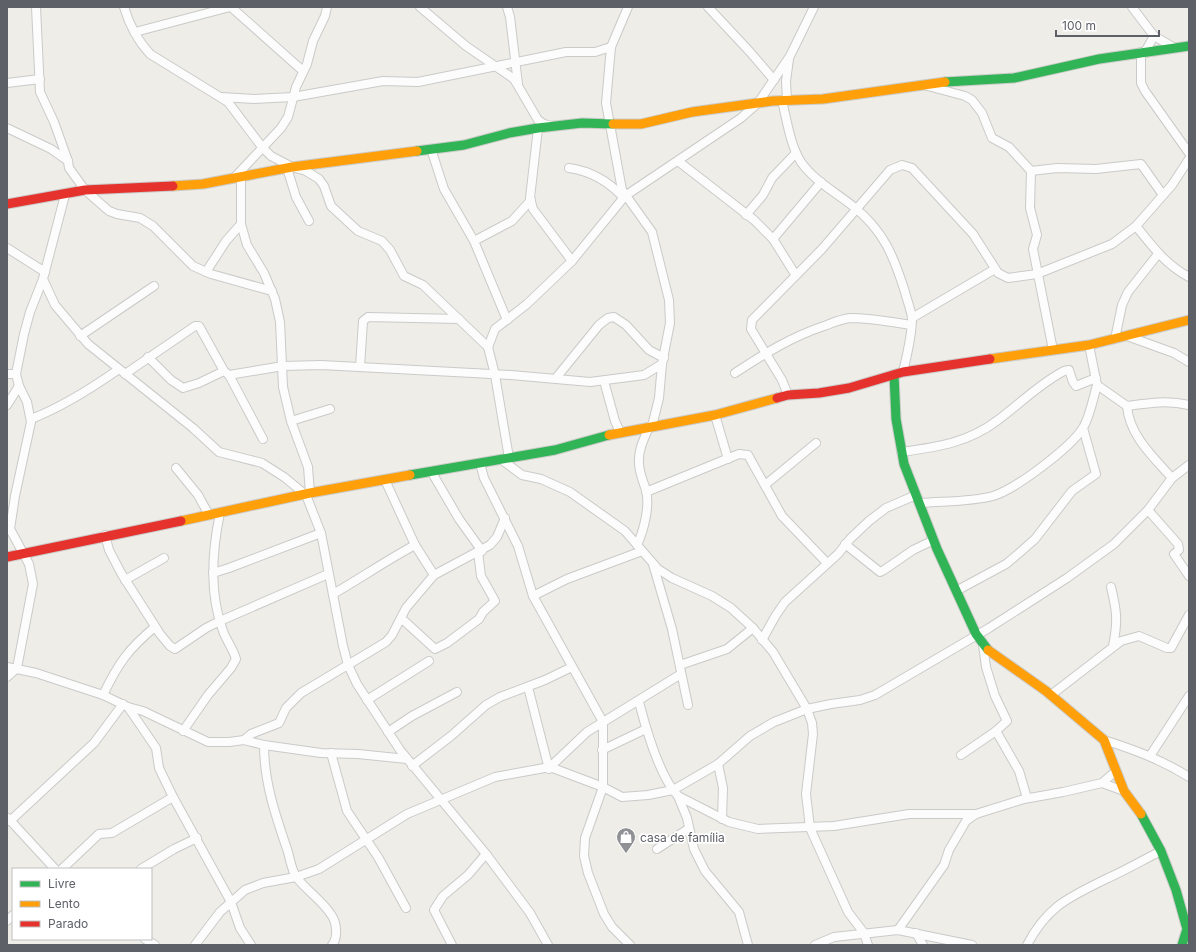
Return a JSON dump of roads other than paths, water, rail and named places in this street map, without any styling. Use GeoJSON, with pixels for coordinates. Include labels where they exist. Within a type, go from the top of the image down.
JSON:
{"type":"FeatureCollection","features":[{"type":"Feature","properties":{"kind":"street"},"geometry":{"type":"LineString","coordinates":[[36,7],[40,92],[68,161],[69,168],[85,190],[110,211],[117,214],[140,218],[153,226],[186,261],[206,272],[272,291]]}},
{"type":"Feature","properties":{"kind":"street"},"geometry":{"type":"LineString","coordinates":[[124,7],[135,32],[150,54],[230,104],[262,147],[271,156],[289,168],[306,171],[319,180],[324,186],[331,206],[358,231],[382,241],[390,250],[404,276],[424,285],[488,347],[495,375],[505,459],[522,475],[541,479],[570,492],[624,531],[640,548],[652,564],[672,578],[712,596],[731,608],[753,628],[773,652],[807,709],[812,723],[813,734],[806,794],[810,828],[848,912],[864,933],[868,945]]}},
{"type":"Feature","properties":{"kind":"street"},"geometry":{"type":"LineString","coordinates":[[135,32],[231,7],[304,71]]}},
{"type":"Feature","properties":{"kind":"street"},"geometry":{"type":"LineString","coordinates":[[327,7],[293,97],[292,107],[288,117],[281,128],[262,147],[237,177],[241,224],[247,245],[264,273],[272,291],[280,322],[283,387],[292,421],[308,467],[308,494],[321,532],[328,574],[348,665],[388,732],[407,759],[486,854],[530,913],[548,945]]}},
{"type":"Feature","properties":{"kind":"street"},"geometry":{"type":"LineString","coordinates":[[420,7],[466,46],[497,67],[518,84],[538,120],[544,124],[556,127]]}},
{"type":"Feature","properties":{"kind":"street"},"geometry":{"type":"LineString","coordinates":[[506,7],[510,17],[518,84]]}},
{"type":"Feature","properties":{"kind":"street"},"geometry":{"type":"LineString","coordinates":[[625,197],[622,190],[606,103],[611,47],[628,7]]}},
{"type":"Feature","properties":{"kind":"street"},"geometry":{"type":"LineString","coordinates":[[708,7],[774,80]]}},
{"type":"Feature","properties":{"kind":"street"},"geometry":{"type":"LineString","coordinates":[[488,347],[495,329],[527,304],[572,261],[625,197],[741,118],[758,103],[790,56],[814,7]]}},
{"type":"Feature","properties":{"kind":"street"},"geometry":{"type":"LineString","coordinates":[[1132,7],[1154,36],[1174,48]]}},
{"type":"Feature","properties":{"kind":"street"},"geometry":{"type":"LineString","coordinates":[[1154,36],[1143,52],[1141,83],[1189,152]]}},
{"type":"Feature","properties":{"kind":"street"},"geometry":{"type":"LineString","coordinates":[[7,204],[65,195],[85,190],[189,185],[289,168],[431,148],[464,145],[509,133],[538,128],[582,123],[641,124],[692,112],[758,103],[823,99],[894,87],[961,80],[1014,78],[1099,60],[1189,46]]}},
{"type":"Feature","properties":{"kind":"street"},"geometry":{"type":"LineString","coordinates":[[220,97],[254,99],[293,97],[383,81],[418,82],[566,52],[595,52],[611,47]]}},
{"type":"Feature","properties":{"kind":"street"},"geometry":{"type":"LineString","coordinates":[[790,56],[786,81],[785,101],[796,153],[801,162],[821,182],[856,208],[886,242],[896,262],[911,322],[898,374],[896,419],[901,452],[934,540],[976,634],[993,654],[1051,695],[1104,740],[1150,756],[1168,764],[1189,777]]}},
{"type":"Feature","properties":{"kind":"street"},"geometry":{"type":"LineString","coordinates":[[7,83],[40,79]]}},
{"type":"Feature","properties":{"kind":"street"},"geometry":{"type":"LineString","coordinates":[[923,85],[965,96],[972,100],[982,113],[992,138],[1009,147],[1031,171],[1030,208],[1037,235],[1033,249],[1053,350]]}},
{"type":"Feature","properties":{"kind":"street"},"geometry":{"type":"LineString","coordinates":[[292,107],[311,94]]}},
{"type":"Feature","properties":{"kind":"street"},"geometry":{"type":"LineString","coordinates":[[7,128],[45,146],[68,161]]}},
{"type":"Feature","properties":{"kind":"street"},"geometry":{"type":"LineString","coordinates":[[538,128],[530,200],[533,209],[572,261]]}},
{"type":"Feature","properties":{"kind":"street"},"geometry":{"type":"LineString","coordinates":[[431,148],[447,195],[474,241],[507,320]]}},
{"type":"Feature","properties":{"kind":"street"},"geometry":{"type":"LineString","coordinates":[[746,215],[763,195],[772,178],[796,153]]}},
{"type":"Feature","properties":{"kind":"street"},"geometry":{"type":"LineString","coordinates":[[788,395],[782,380],[751,329],[750,324],[795,274],[822,248],[890,170],[906,165],[912,168],[973,234],[1000,276],[1008,278],[1038,274],[1112,244],[1136,226],[1163,195],[1189,159]]}},
{"type":"Feature","properties":{"kind":"street"},"geometry":{"type":"LineString","coordinates":[[678,161],[746,215],[773,239],[795,274]]}},
{"type":"Feature","properties":{"kind":"street"},"geometry":{"type":"LineString","coordinates":[[1031,171],[1057,168],[1096,169],[1141,164],[1163,195]]}},
{"type":"Feature","properties":{"kind":"street"},"geometry":{"type":"LineString","coordinates":[[289,168],[296,197],[309,221]]}},
{"type":"Feature","properties":{"kind":"street"},"geometry":{"type":"LineString","coordinates":[[569,168],[585,170],[608,183],[625,197],[652,232],[665,279],[669,300],[670,323],[663,361],[659,398],[650,427],[641,447],[638,463],[646,492],[645,516],[640,548]]}},
{"type":"Feature","properties":{"kind":"street"},"geometry":{"type":"LineString","coordinates":[[773,239],[821,182]]}},
{"type":"Feature","properties":{"kind":"street"},"geometry":{"type":"LineString","coordinates":[[7,677],[17,668],[32,584],[30,569],[23,553],[8,528],[31,418],[27,402],[19,386],[16,374],[30,312],[44,276],[65,195]]}},
{"type":"Feature","properties":{"kind":"street"},"geometry":{"type":"LineString","coordinates":[[474,241],[512,222],[530,200]]}},
{"type":"Feature","properties":{"kind":"street"},"geometry":{"type":"LineString","coordinates":[[206,272],[226,241],[241,224]]}},
{"type":"Feature","properties":{"kind":"street"},"geometry":{"type":"LineString","coordinates":[[1136,226],[1158,254],[1178,271],[1189,277]]}},
{"type":"Feature","properties":{"kind":"street"},"geometry":{"type":"LineString","coordinates":[[7,248],[44,276],[55,305],[80,336],[193,428],[218,452],[262,463],[308,494]]}},
{"type":"Feature","properties":{"kind":"street"},"geometry":{"type":"LineString","coordinates":[[1115,339],[1122,305],[1128,292],[1158,254]]}},
{"type":"Feature","properties":{"kind":"street"},"geometry":{"type":"LineString","coordinates":[[735,373],[801,333],[849,318],[911,322],[995,269]]}},
{"type":"Feature","properties":{"kind":"street"},"geometry":{"type":"LineString","coordinates":[[80,336],[154,286]]}},
{"type":"Feature","properties":{"kind":"street"},"geometry":{"type":"LineString","coordinates":[[360,367],[363,321],[368,317],[459,319]]}},
{"type":"Feature","properties":{"kind":"street"},"geometry":{"type":"LineString","coordinates":[[556,378],[599,325],[608,318],[614,317],[623,323],[649,350],[663,361]]}},
{"type":"Feature","properties":{"kind":"street"},"geometry":{"type":"LineString","coordinates":[[7,557],[105,535],[220,513],[308,494],[431,471],[480,464],[587,442],[620,432],[716,415],[788,395],[819,393],[855,386],[898,374],[1089,344],[1115,339],[1189,320]]}},
{"type":"Feature","properties":{"kind":"street"},"geometry":{"type":"LineString","coordinates":[[31,418],[44,414],[148,357],[198,325],[227,373],[263,439]]}},
{"type":"Feature","properties":{"kind":"street"},"geometry":{"type":"LineString","coordinates":[[1127,336],[1174,353],[1189,362]]}},
{"type":"Feature","properties":{"kind":"street"},"geometry":{"type":"LineString","coordinates":[[1089,344],[1097,382],[1101,389],[1127,406],[1150,402],[1174,401],[1189,405]]}},
{"type":"Feature","properties":{"kind":"street"},"geometry":{"type":"LineString","coordinates":[[148,357],[171,380],[183,388],[199,384],[227,373],[283,366],[360,367],[604,382],[644,375],[663,361]]}},
{"type":"Feature","properties":{"kind":"street"},"geometry":{"type":"LineString","coordinates":[[901,452],[940,447],[956,443],[998,420],[1036,388],[1064,371],[1069,370],[1076,386],[1097,382]]}},
{"type":"Feature","properties":{"kind":"street"},"geometry":{"type":"LineString","coordinates":[[7,374],[16,374]]}},
{"type":"Feature","properties":{"kind":"street"},"geometry":{"type":"LineString","coordinates":[[604,382],[615,421],[620,432]]}},
{"type":"Feature","properties":{"kind":"street"},"geometry":{"type":"LineString","coordinates":[[762,640],[785,602],[869,521],[886,508],[918,499],[981,498],[1007,490],[1033,474],[1074,438],[1083,428],[1097,382]]}},
{"type":"Feature","properties":{"kind":"street"},"geometry":{"type":"LineString","coordinates":[[7,405],[19,386]]}},
{"type":"Feature","properties":{"kind":"street"},"geometry":{"type":"LineString","coordinates":[[1127,406],[1131,423],[1142,442],[1172,478]]}},
{"type":"Feature","properties":{"kind":"street"},"geometry":{"type":"LineString","coordinates":[[292,421],[330,409]]}},
{"type":"Feature","properties":{"kind":"street"},"geometry":{"type":"LineString","coordinates":[[716,415],[728,459]]}},
{"type":"Feature","properties":{"kind":"street"},"geometry":{"type":"LineString","coordinates":[[956,591],[1006,564],[1018,554],[1035,539],[1072,491],[1096,474],[1083,428]]}},
{"type":"Feature","properties":{"kind":"street"},"geometry":{"type":"LineString","coordinates":[[765,485],[816,443]]}},
{"type":"Feature","properties":{"kind":"street"},"geometry":{"type":"LineString","coordinates":[[646,492],[739,454],[748,455],[782,516],[827,563]]}},
{"type":"Feature","properties":{"kind":"street"},"geometry":{"type":"LineString","coordinates":[[480,464],[484,478],[518,546],[533,596],[603,722],[603,787],[585,838],[584,856],[588,873],[604,914],[612,927],[630,945]]}},
{"type":"Feature","properties":{"kind":"street"},"geometry":{"type":"LineString","coordinates":[[195,945],[220,912],[252,887],[274,880],[296,877],[319,869],[336,860],[366,838],[407,814],[442,801],[495,777],[508,773],[549,768],[603,787],[622,797],[676,793],[718,764],[762,728],[784,717],[807,709],[860,700],[875,695],[1068,578],[1114,544],[1148,510],[1172,478],[1189,465]]}},
{"type":"Feature","properties":{"kind":"street"},"geometry":{"type":"LineString","coordinates":[[176,468],[198,495],[209,515]]}},
{"type":"Feature","properties":{"kind":"street"},"geometry":{"type":"LineString","coordinates":[[401,618],[435,649],[447,643],[479,619],[483,612],[495,601],[481,576],[480,552],[431,471]]}},
{"type":"Feature","properties":{"kind":"street"},"geometry":{"type":"LineString","coordinates":[[385,480],[415,545],[434,575]]}},
{"type":"Feature","properties":{"kind":"street"},"geometry":{"type":"LineString","coordinates":[[1148,510],[1178,544],[1179,550],[1174,554],[1189,576]]}},
{"type":"Feature","properties":{"kind":"street"},"geometry":{"type":"LineString","coordinates":[[183,730],[208,695],[231,668],[236,659],[220,621],[215,603],[213,573],[215,538],[220,513]]}},
{"type":"Feature","properties":{"kind":"street"},"geometry":{"type":"LineString","coordinates":[[244,740],[251,734],[279,723],[286,708],[301,692],[386,642],[392,636],[406,608],[434,575],[480,552],[490,545],[497,537],[505,518]]}},
{"type":"Feature","properties":{"kind":"street"},"geometry":{"type":"LineString","coordinates":[[213,573],[321,532]]}},
{"type":"Feature","properties":{"kind":"street"},"geometry":{"type":"LineString","coordinates":[[105,535],[109,550],[125,580],[155,627],[167,643],[175,649],[206,628],[220,621],[328,574]]}},
{"type":"Feature","properties":{"kind":"street"},"geometry":{"type":"LineString","coordinates":[[845,544],[880,572],[913,550],[934,540]]}},
{"type":"Feature","properties":{"kind":"street"},"geometry":{"type":"LineString","coordinates":[[333,594],[415,545]]}},
{"type":"Feature","properties":{"kind":"street"},"geometry":{"type":"LineString","coordinates":[[533,596],[640,548]]}},
{"type":"Feature","properties":{"kind":"street"},"geometry":{"type":"LineString","coordinates":[[125,580],[164,558]]}},
{"type":"Feature","properties":{"kind":"street"},"geometry":{"type":"LineString","coordinates":[[652,564],[680,665],[688,705]]}},
{"type":"Feature","properties":{"kind":"street"},"geometry":{"type":"LineString","coordinates":[[1111,587],[1118,619],[1114,646]]}},
{"type":"Feature","properties":{"kind":"street"},"geometry":{"type":"LineString","coordinates":[[1051,695],[1121,641],[1139,636],[1167,648],[1171,648],[1189,615]]}},
{"type":"Feature","properties":{"kind":"street"},"geometry":{"type":"LineString","coordinates":[[103,695],[126,654],[155,627]]}},
{"type":"Feature","properties":{"kind":"street"},"geometry":{"type":"LineString","coordinates":[[680,665],[727,649],[753,628]]}},
{"type":"Feature","properties":{"kind":"street"},"geometry":{"type":"LineString","coordinates":[[961,755],[996,731],[1007,720],[995,696],[986,667],[984,645]]}},
{"type":"Feature","properties":{"kind":"street"},"geometry":{"type":"LineString","coordinates":[[368,700],[429,661]]}},
{"type":"Feature","properties":{"kind":"street"},"geometry":{"type":"LineString","coordinates":[[7,667],[17,668],[103,695],[208,742],[244,740],[264,745],[331,753],[407,759]]}},
{"type":"Feature","properties":{"kind":"street"},"geometry":{"type":"LineString","coordinates":[[412,766],[451,736],[486,705],[500,697],[572,668]]}},
{"type":"Feature","properties":{"kind":"street"},"geometry":{"type":"LineString","coordinates":[[549,768],[575,742],[603,722],[639,702],[681,674]]}},
{"type":"Feature","properties":{"kind":"street"},"geometry":{"type":"LineString","coordinates":[[528,687],[549,768]]}},
{"type":"Feature","properties":{"kind":"street"},"geometry":{"type":"LineString","coordinates":[[388,732],[412,716],[457,692]]}},
{"type":"Feature","properties":{"kind":"street"},"geometry":{"type":"LineString","coordinates":[[1150,756],[1189,696]]}},
{"type":"Feature","properties":{"kind":"street"},"geometry":{"type":"LineString","coordinates":[[639,702],[646,729],[665,777],[676,793],[687,818],[688,829],[694,848],[705,871],[740,912],[748,945]]}},
{"type":"Feature","properties":{"kind":"street"},"geometry":{"type":"LineString","coordinates":[[126,705],[156,748],[159,768],[173,797],[231,902],[231,908],[240,928],[252,945]]}},
{"type":"Feature","properties":{"kind":"street"},"geometry":{"type":"LineString","coordinates":[[55,868],[9,819],[94,743],[126,705]]}},
{"type":"Feature","properties":{"kind":"street"},"geometry":{"type":"LineString","coordinates":[[602,750],[646,729]]}},
{"type":"Feature","properties":{"kind":"street"},"geometry":{"type":"LineString","coordinates":[[996,731],[1019,771],[1027,798]]}},
{"type":"Feature","properties":{"kind":"street"},"geometry":{"type":"LineString","coordinates":[[1104,740],[1124,791],[1140,812],[1161,851],[1176,890],[1188,928],[1182,945]]}},
{"type":"Feature","properties":{"kind":"street"},"geometry":{"type":"LineString","coordinates":[[264,745],[270,801],[296,877],[316,896],[333,917],[337,928],[336,944]]}},
{"type":"Feature","properties":{"kind":"street"},"geometry":{"type":"LineString","coordinates":[[331,753],[347,811],[366,838],[394,884],[406,908]]}},
{"type":"Feature","properties":{"kind":"street"},"geometry":{"type":"LineString","coordinates":[[718,764],[723,788],[722,819]]}},
{"type":"Feature","properties":{"kind":"street"},"geometry":{"type":"LineString","coordinates":[[676,793],[722,819],[744,827],[758,829],[810,828],[909,814],[976,814],[1027,798],[1102,783],[1116,771]]}},
{"type":"Feature","properties":{"kind":"street"},"geometry":{"type":"LineString","coordinates":[[1102,783],[1124,791]]}},
{"type":"Feature","properties":{"kind":"street"},"geometry":{"type":"LineString","coordinates":[[57,868],[99,834],[112,833],[173,797]]}},
{"type":"Feature","properties":{"kind":"street"},"geometry":{"type":"LineString","coordinates":[[898,930],[944,865],[949,850],[966,821],[976,814]]}},
{"type":"Feature","properties":{"kind":"street"},"geometry":{"type":"LineString","coordinates":[[657,849],[688,829]]}},
{"type":"Feature","properties":{"kind":"street"},"geometry":{"type":"LineString","coordinates":[[143,868],[174,849],[197,838]]}},
{"type":"Feature","properties":{"kind":"street"},"geometry":{"type":"LineString","coordinates":[[1027,945],[1043,919],[1068,898],[1161,851]]}},
{"type":"Feature","properties":{"kind":"street"},"geometry":{"type":"LineString","coordinates":[[452,945],[434,910],[443,896],[468,875],[486,854]]}},
{"type":"Feature","properties":{"kind":"street"},"geometry":{"type":"LineString","coordinates":[[815,945],[834,936],[898,930],[972,945]]}},
{"type":"Feature","properties":{"kind":"street"},"geometry":{"type":"LineString","coordinates":[[916,933],[923,945]]}},
{"type":"Feature","properties":{"kind":"place","name":"casa de família"},"geometry":{"type":"Point","coordinates":[626,854]}}]}
